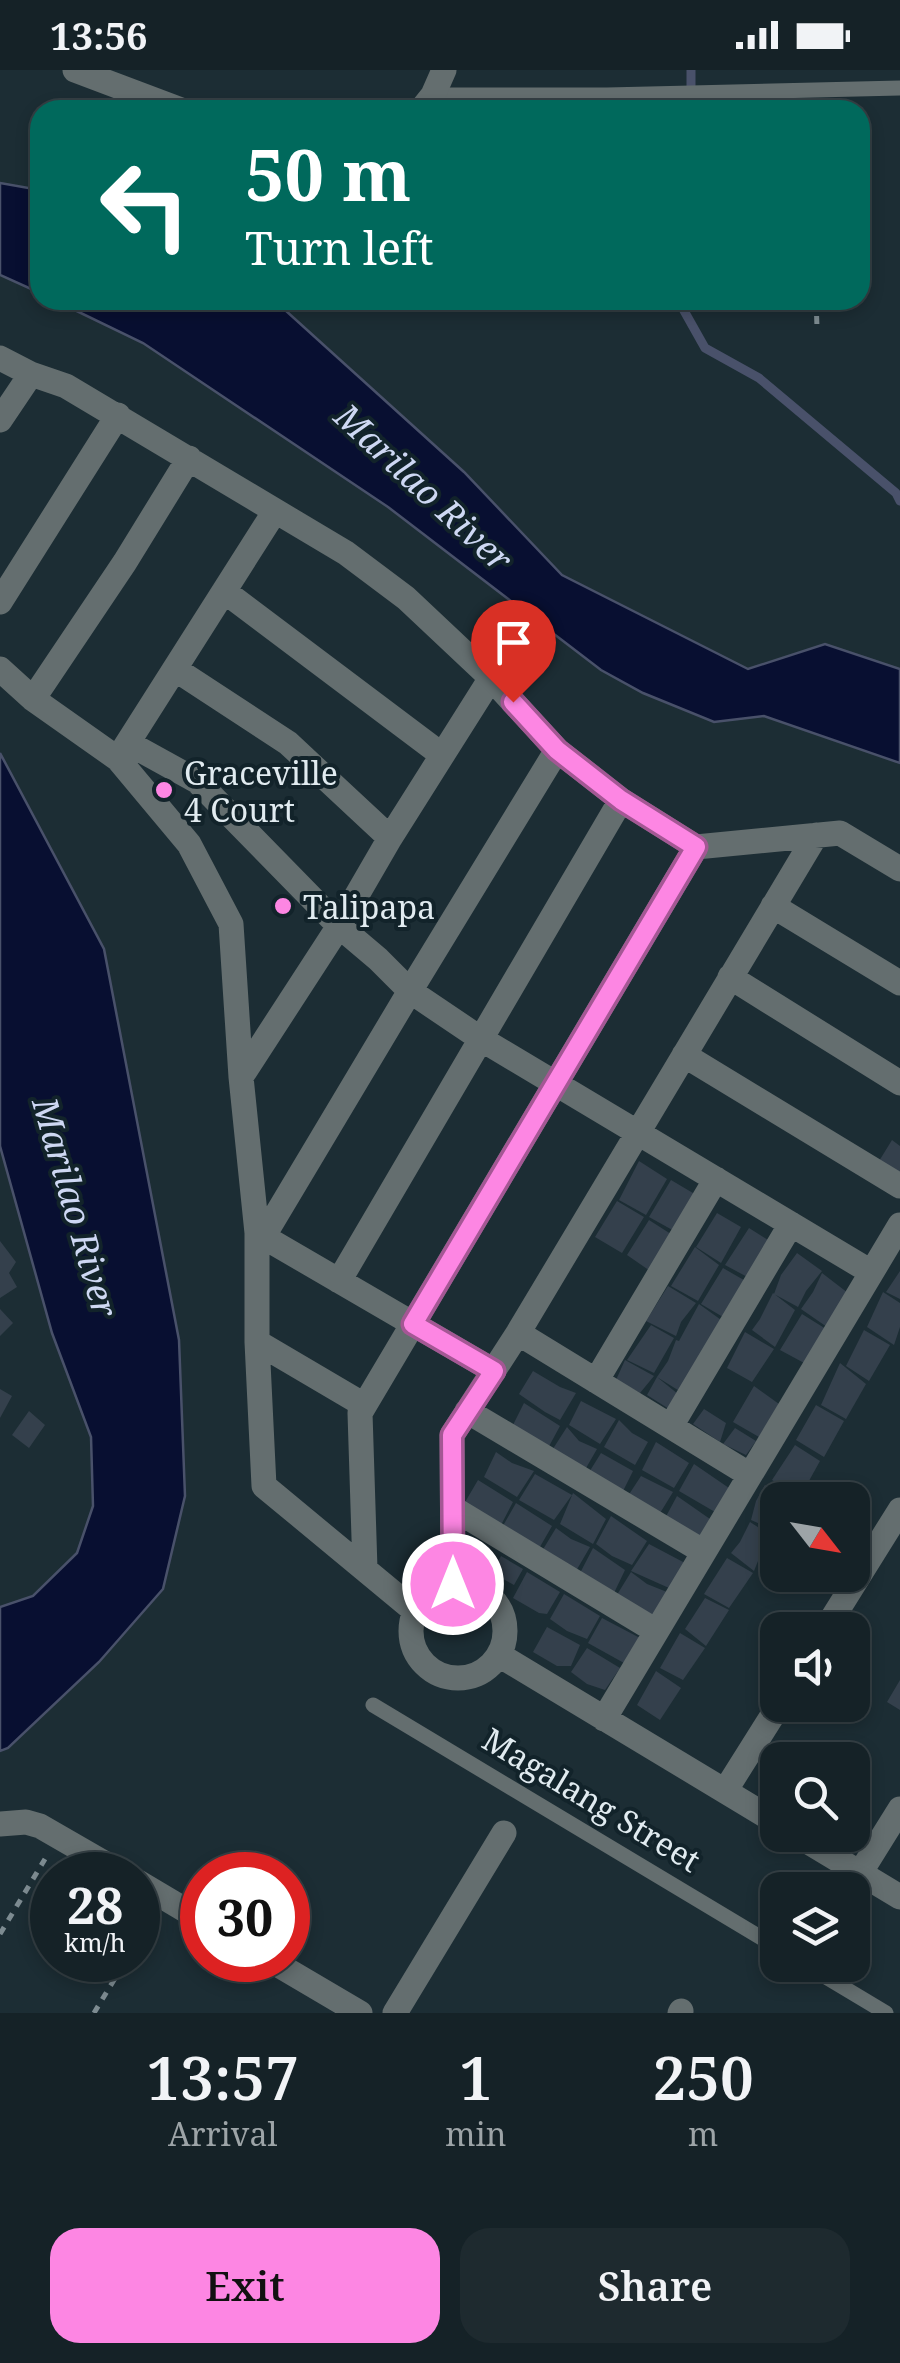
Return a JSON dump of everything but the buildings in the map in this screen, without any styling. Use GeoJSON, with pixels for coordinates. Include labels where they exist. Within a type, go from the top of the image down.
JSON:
{"type":"FeatureCollection","features":[{"type":"Feature","properties":{"kind":"street"},"geometry":{"type":"LineString","coordinates":[[75,70],[155,100]]}},
{"type":"Feature","properties":{"kind":"street"},"geometry":{"type":"LineString","coordinates":[[429,100],[444,70]]}},
{"type":"Feature","properties":{"kind":"street"},"geometry":{"type":"LineString","coordinates":[[0,358],[66,386],[118,415],[346,553],[406,598],[491,678],[557,750],[621,800],[696,847],[840,832],[900,869]]}},
{"type":"Feature","properties":{"kind":"street"},"geometry":{"type":"LineString","coordinates":[[0,420],[31,374]]}},
{"type":"Feature","properties":{"kind":"street"},"geometry":{"type":"LineString","coordinates":[[0,602],[118,415]]}},
{"type":"Feature","properties":{"kind":"street"},"geometry":{"type":"LineString","coordinates":[[33,699],[189,458]]}},
{"type":"Feature","properties":{"kind":"street"},"geometry":{"type":"LineString","coordinates":[[123,751],[275,511]]}},
{"type":"Feature","properties":{"kind":"street"},"geometry":{"type":"LineString","coordinates":[[224,591],[442,755]]}},
{"type":"Feature","properties":{"kind":"street"},"geometry":{"type":"LineString","coordinates":[[0,669],[33,699],[123,751],[197,781],[339,926],[410,991],[556,1084],[871,1272]]}},
{"type":"Feature","properties":{"kind":"street"},"geometry":{"type":"LineString","coordinates":[[175,670],[288,743],[390,838]]}},
{"type":"Feature","properties":{"kind":"street"},"geometry":{"type":"LineString","coordinates":[[241,1076],[339,926],[491,678]]}},
{"type":"Feature","properties":{"kind":"street"},"geometry":{"type":"LineString","coordinates":[[260,1235],[557,750]]}},
{"type":"Feature","properties":{"kind":"street"},"geometry":{"type":"LineString","coordinates":[[123,751],[189,844],[231,924],[241,1076],[260,1235],[256,1342],[264,1486],[415,1612]]}},
{"type":"Feature","properties":{"kind":"street"},"geometry":{"type":"LineString","coordinates":[[339,1281],[621,800]]}},
{"type":"Feature","properties":{"kind":"street"},"geometry":{"type":"LineString","coordinates":[[453,1584],[452,1435],[518,1333],[816,835]]}},
{"type":"Feature","properties":{"kind":"street"},"geometry":{"type":"LineString","coordinates":[[365,1568],[360,1412],[696,847]]}},
{"type":"Feature","properties":{"kind":"street"},"geometry":{"type":"LineString","coordinates":[[773,906],[900,983]]}},
{"type":"Feature","properties":{"kind":"street"},"geometry":{"type":"LineString","coordinates":[[730,977],[900,1084]]}},
{"type":"Feature","properties":{"kind":"street"},"geometry":{"type":"LineString","coordinates":[[684,1055],[900,1186]]}},
{"type":"Feature","properties":{"kind":"street"},"geometry":{"type":"LineString","coordinates":[[596,1381],[716,1180]]}},
{"type":"Feature","properties":{"kind":"street"},"geometry":{"type":"LineString","coordinates":[[671,1426],[791,1224]]}},
{"type":"Feature","properties":{"kind":"street"},"geometry":{"type":"LineString","coordinates":[[604,1719],[900,1225]]}},
{"type":"Feature","properties":{"kind":"street"},"geometry":{"type":"LineString","coordinates":[[260,1235],[494,1371]]}},
{"type":"Feature","properties":{"kind":"street"},"geometry":{"type":"LineString","coordinates":[[518,1333],[750,1475]]}},
{"type":"Feature","properties":{"kind":"street"},"geometry":{"type":"LineString","coordinates":[[256,1342],[364,1405]]}},
{"type":"Feature","properties":{"kind":"street"},"geometry":{"type":"LineString","coordinates":[[468,1411],[704,1552]]}},
{"type":"Feature","properties":{"kind":"street"},"geometry":{"type":"LineString","coordinates":[[454,1509],[656,1631]]}},
{"type":"Feature","properties":{"kind":"street"},"geometry":{"type":"LineString","coordinates":[[836,1612],[900,1510]]}},
{"type":"Feature","properties":{"kind":"street"},"geometry":{"type":"LineString","coordinates":[[453,1584],[478,1588],[498,1605],[505,1630],[499,1655],[490,1666],[464,1678],[436,1673],[416,1653],[412,1640],[415,1612],[424,1598],[437,1588],[453,1584]]}},
{"type":"Feature","properties":{"kind":"street"},"geometry":{"type":"LineString","coordinates":[[499,1655],[760,1812]]}},
{"type":"Feature","properties":{"kind":"street"},"geometry":{"type":"LineString","coordinates":[[725,1791],[768,1722]]}},
{"type":"Feature","properties":{"kind":"street"},"geometry":{"type":"LineString","coordinates":[[861,1872],[900,1809]]}},
{"type":"Feature","properties":{"kind":"street"},"geometry":{"type":"LineString","coordinates":[[0,1824],[26,1822],[85,1852]]}},
{"type":"Feature","properties":{"kind":"street"},"geometry":{"type":"LineString","coordinates":[[396,2013],[504,1833]]}},
{"type":"Feature","properties":{"kind":"street"},"geometry":{"type":"LineString","coordinates":[[825,1852],[858,1872]]}},
{"type":"Feature","properties":{"kind":"street"},"geometry":{"type":"LineString","coordinates":[[870,1879],[900,1897]]}},
{"type":"Feature","properties":{"kind":"street"},"geometry":{"type":"LineString","coordinates":[[307,1982],[360,2013]]}},
{"type":"Feature","properties":{"kind":"lane"},"geometry":{"type":"LineString","coordinates":[[494,100],[900,88]]}},
{"type":"Feature","properties":{"kind":"lane","name":"Magalang Street"},"geometry":{"type":"LineString","coordinates":[[374,1705],[760,1937]]}},
{"type":"Feature","properties":{"kind":"lane"},"geometry":{"type":"LineString","coordinates":[[834,1982],[886,2013]]}},
{"type":"Feature","properties":{"kind":"path"},"geometry":{"type":"LineString","coordinates":[[816,310],[817,327]]}},
{"type":"Feature","properties":{"kind":"path"},"geometry":{"type":"LineString","coordinates":[[0,1934],[58,1836]]}},
{"type":"Feature","properties":{"kind":"path"},"geometry":{"type":"LineString","coordinates":[[94,2013],[113,1982]]}},
{"type":"Feature","properties":{"kind":"water"},"geometry":{"type":"Polygon","coordinates":[[[0,183],[30,188],[30,288],[0,275],[0,183]]]}},
{"type":"Feature","properties":{"kind":"water","name":"Marilao River"},"geometry":{"type":"Polygon","coordinates":[[[75,310],[285,310],[464,472],[562,575],[748,669],[825,644],[900,669],[900,763],[764,716],[714,722],[643,693],[601,670],[388,507],[143,343],[75,310]]]}},
{"type":"Feature","properties":{"kind":"water","name":"Marilao River"},"geometry":{"type":"Polygon","coordinates":[[[0,753],[104,949],[179,1340],[185,1496],[163,1589],[99,1662],[8,1748],[0,1751],[0,1607],[33,1596],[77,1553],[93,1506],[91,1437],[52,1333],[0,1146],[0,753]]]}},
{"type":"Feature","properties":{"kind":"waterway"},"geometry":{"type":"LineString","coordinates":[[691,70],[691,86]]}},
{"type":"Feature","properties":{"kind":"waterway"},"geometry":{"type":"LineString","coordinates":[[684,310],[705,348],[759,378],[896,493],[900,501]]}},
{"type":"Feature","properties":{"kind":"place","name":"Graceville 4 Court"},"geometry":{"type":"Point","coordinates":[164,790]}},
{"type":"Feature","properties":{"kind":"place","name":"Talipapa"},"geometry":{"type":"Point","coordinates":[283,906]}},
{"type":"Feature","properties":{"kind":"route"},"geometry":{"type":"LineString","coordinates":[[453,1584],[452,1435],[494,1371],[413,1324],[696,847],[621,800],[557,750],[513,702]]}}]}
